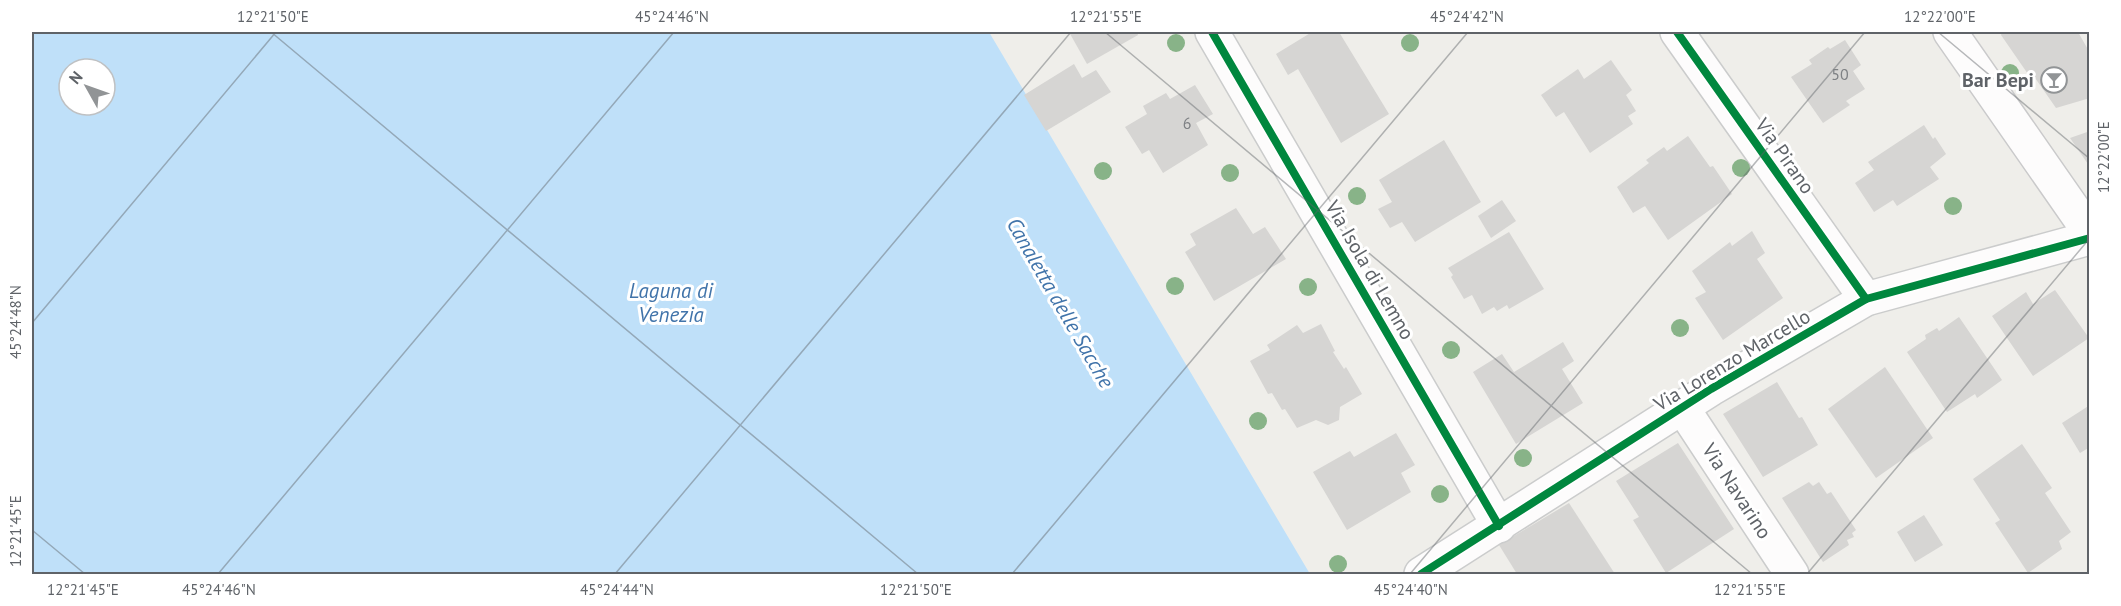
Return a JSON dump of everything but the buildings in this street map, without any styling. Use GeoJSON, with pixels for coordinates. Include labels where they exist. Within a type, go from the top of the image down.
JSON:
{"type":"FeatureCollection","features":[{"type":"Feature","properties":{"kind":"street","name":"Via Isola di Lemno"},"geometry":{"type":"LineString","coordinates":[[1212,32],[1499,526]]}},
{"type":"Feature","properties":{"kind":"street","name":"Via Pirano"},"geometry":{"type":"LineString","coordinates":[[1677,32],[1866,299]]}},
{"type":"Feature","properties":{"kind":"street"},"geometry":{"type":"LineString","coordinates":[[1950,32],[2090,236]]}},
{"type":"Feature","properties":{"kind":"street","name":"Via Lorenzo Marcello"},"geometry":{"type":"LineString","coordinates":[[1421,574],[1682,407],[1866,299],[2090,236]]}},
{"type":"Feature","properties":{"kind":"street","name":"Via Navarino"},"geometry":{"type":"LineString","coordinates":[[1682,407],[1792,574]]}},
{"type":"Feature","properties":{"kind":"water","name":"Laguna di Venezia"},"geometry":{"type":"Polygon","coordinates":[[[32,32],[989,32],[1310,574],[32,574],[32,32]]]}},
{"type":"Feature","properties":{"kind":"cycle path"},"geometry":{"type":"LineString","coordinates":[[1212,32],[1499,526]]}},
{"type":"Feature","properties":{"kind":"cycle path"},"geometry":{"type":"LineString","coordinates":[[1677,32],[1866,299]]}},
{"type":"Feature","properties":{"kind":"cycle path"},"geometry":{"type":"LineString","coordinates":[[1421,574],[1711,389],[1866,299],[2090,238]]}},
{"type":"Feature","properties":{"kind":"place","name":"Bar Bepi"},"geometry":{"type":"Point","coordinates":[2054,80]}},
{"type":"Feature","properties":{"kind":"water label","name":"Canaletta delle Sacche"},"geometry":{"type":"Point","coordinates":[1060,303]}}]}
